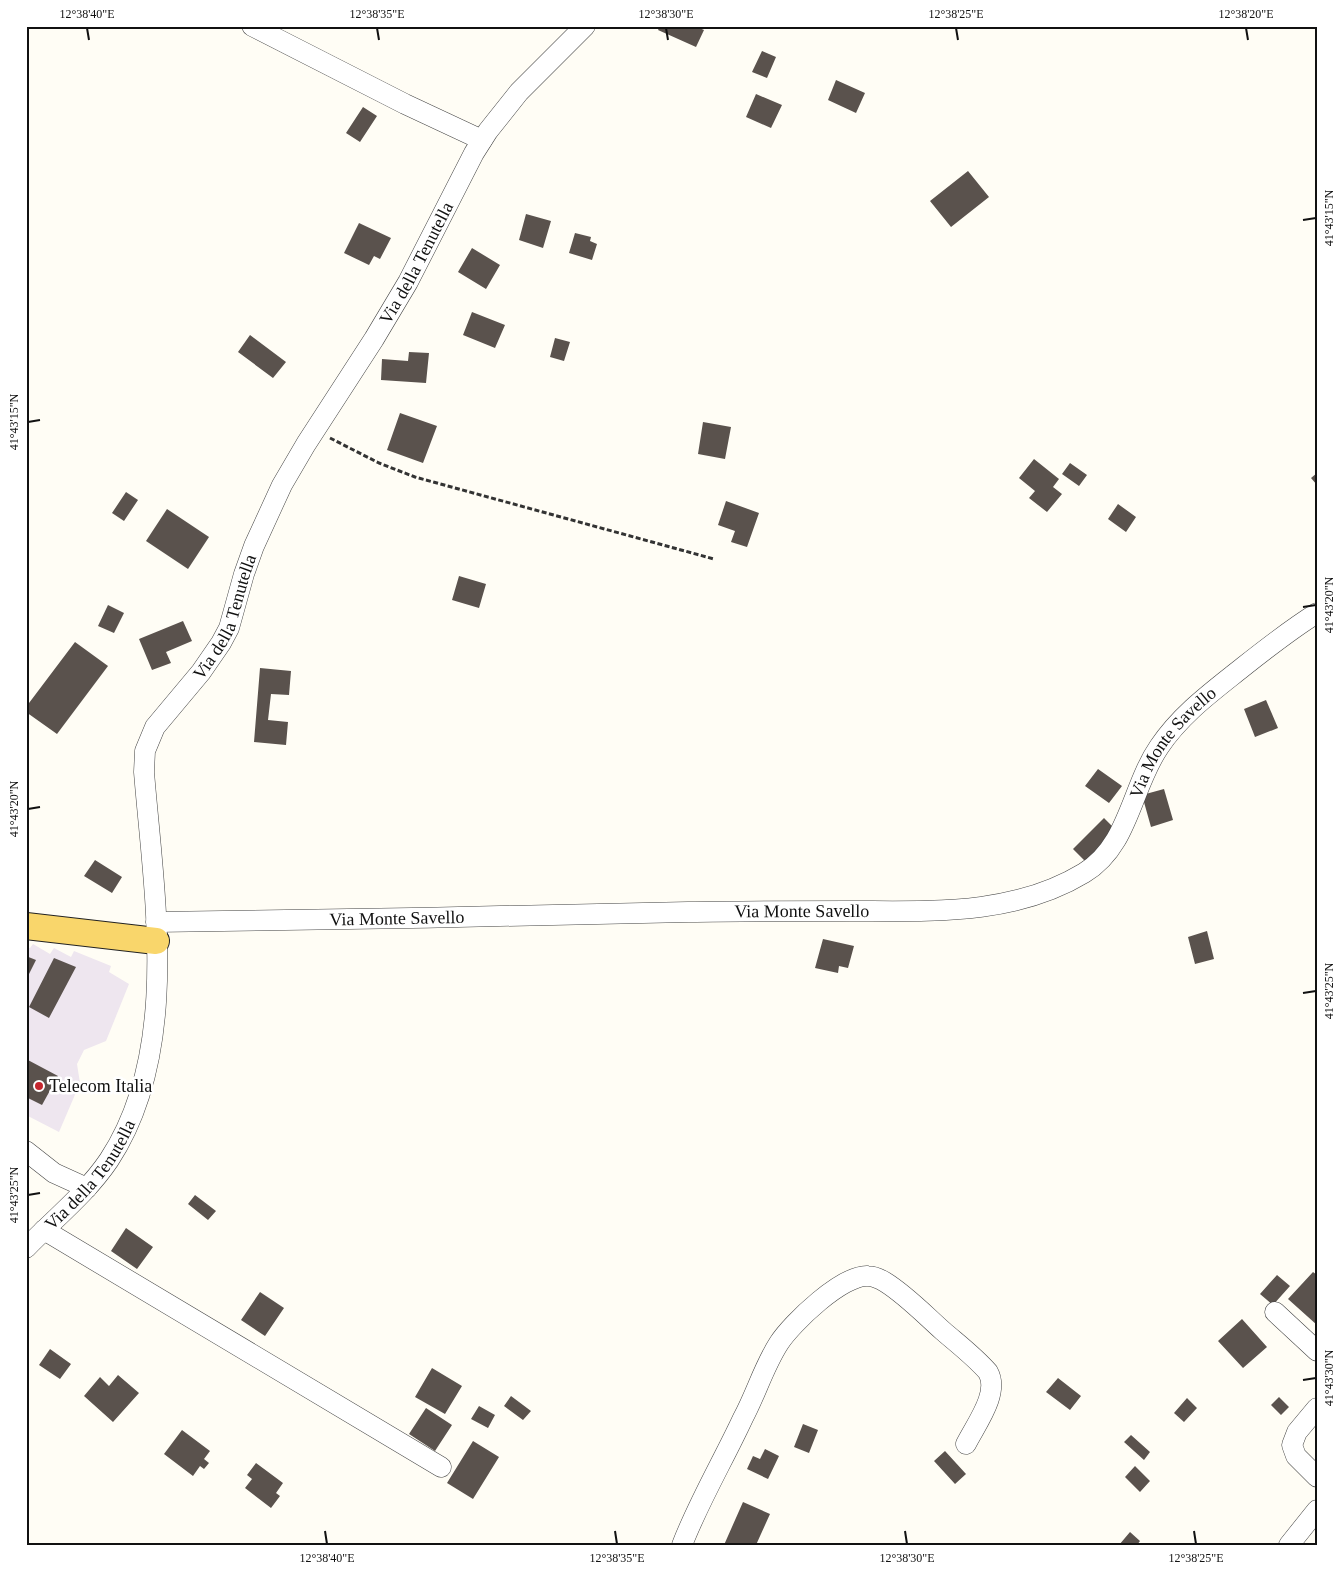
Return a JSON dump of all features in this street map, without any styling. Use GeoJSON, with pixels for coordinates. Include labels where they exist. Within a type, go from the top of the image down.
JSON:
{"type":"FeatureCollection","features":[{"type":"Feature","properties":{"kind":"main road"},"geometry":{"type":"LineString","coordinates":[[26,926],[156,932]]}},
{"type":"Feature","properties":{"kind":"street"},"geometry":{"type":"LineString","coordinates":[[252,26],[405,104],[482,140]]}},
{"type":"Feature","properties":{"kind":"street","name":"Via della Tenutella"},"geometry":{"type":"LineString","coordinates":[[26,1248],[44,1230],[81,1185],[102,1169],[119,1143],[141,1092],[150,1053],[156,1000],[156,932],[144,772],[146,744],[160,719],[201,672],[221,644],[229,628],[248,561],[285,478],[374,340],[408,282],[482,140],[527,84],[586,26]]}},
{"type":"Feature","properties":{"kind":"street","name":"Via Monte Savello"},"geometry":{"type":"LineString","coordinates":[[156,932],[731,911],[942,911],[986,907],[1015,901],[1070,881],[1091,869],[1103,859],[1117,840],[1153,756],[1171,730],[1213,690],[1270,646],[1317,614]]}},
{"type":"Feature","properties":{"kind":"street"},"geometry":{"type":"LineString","coordinates":[[26,1151],[35,1164],[81,1185]]}},
{"type":"Feature","properties":{"kind":"street"},"geometry":{"type":"LineString","coordinates":[[44,1230],[441,1467]]}},
{"type":"Feature","properties":{"kind":"street"},"geometry":{"type":"LineString","coordinates":[[682,1545],[703,1497],[739,1428],[779,1343],[790,1328],[815,1305],[856,1277],[871,1276],[886,1283],[988,1372],[993,1383],[991,1393],[966,1444]]}},
{"type":"Feature","properties":{"kind":"street"},"geometry":{"type":"LineString","coordinates":[[1275,1312],[1317,1351]]}},
{"type":"Feature","properties":{"kind":"street"},"geometry":{"type":"LineString","coordinates":[[1317,1408],[1296,1432],[1292,1445],[1296,1456],[1317,1477]]}},
{"type":"Feature","properties":{"kind":"street"},"geometry":{"type":"LineString","coordinates":[[1289,1545],[1317,1510]]}},
{"type":"Feature","properties":{"kind":"path"},"geometry":{"type":"LineString","coordinates":[[315,430],[379,463],[415,478],[714,559]]}},
{"type":"Feature","properties":{"kind":"shaded area"},"geometry":{"type":"Polygon","coordinates":[[[33,944],[50,954],[54,948],[71,957],[74,951],[111,966],[109,972],[129,984],[106,1041],[84,1050],[77,1064],[80,1083],[59,1132],[26,1115],[26,947],[30,948],[33,944]]]}},
{"type":"Feature","properties":{"kind":"building"},"geometry":{"type":"Polygon","coordinates":[[[660,26],[695,26],[704,30],[696,47],[658,30],[660,26]]]}},
{"type":"Feature","properties":{"kind":"building"},"geometry":{"type":"Polygon","coordinates":[[[762,51],[776,57],[767,78],[752,72],[762,51]]]}},
{"type":"Feature","properties":{"kind":"building"},"geometry":{"type":"Polygon","coordinates":[[[836,80],[865,93],[856,113],[828,100],[836,80]]]}},
{"type":"Feature","properties":{"kind":"building"},"geometry":{"type":"Polygon","coordinates":[[[756,94],[782,105],[771,128],[746,117],[756,94]]]}},
{"type":"Feature","properties":{"kind":"building"},"geometry":{"type":"Polygon","coordinates":[[[363,107],[377,116],[360,142],[346,133],[363,107]]]}},
{"type":"Feature","properties":{"kind":"building"},"geometry":{"type":"Polygon","coordinates":[[[968,171],[989,197],[951,227],[930,201],[968,171]]]}},
{"type":"Feature","properties":{"kind":"building"},"geometry":{"type":"Polygon","coordinates":[[[526,214],[551,221],[543,248],[519,240],[526,214]]]}},
{"type":"Feature","properties":{"kind":"building"},"geometry":{"type":"Polygon","coordinates":[[[359,223],[391,238],[380,259],[374,256],[369,265],[344,253],[359,223]]]}},
{"type":"Feature","properties":{"kind":"building"},"geometry":{"type":"Polygon","coordinates":[[[575,233],[591,237],[590,241],[597,244],[592,260],[569,253],[575,233]]]}},
{"type":"Feature","properties":{"kind":"building"},"geometry":{"type":"Polygon","coordinates":[[[472,248],[500,265],[486,289],[458,272],[472,248]]]}},
{"type":"Feature","properties":{"kind":"building"},"geometry":{"type":"Polygon","coordinates":[[[472,312],[505,325],[495,348],[463,335],[472,312]]]}},
{"type":"Feature","properties":{"kind":"building"},"geometry":{"type":"Polygon","coordinates":[[[250,335],[286,362],[273,378],[238,352],[250,335]]]}},
{"type":"Feature","properties":{"kind":"building"},"geometry":{"type":"Polygon","coordinates":[[[555,338],[570,342],[564,361],[550,357],[555,338]]]}},
{"type":"Feature","properties":{"kind":"building"},"geometry":{"type":"Polygon","coordinates":[[[409,352],[429,353],[426,383],[381,380],[382,359],[408,361],[409,352]]]}},
{"type":"Feature","properties":{"kind":"building"},"geometry":{"type":"Polygon","coordinates":[[[400,413],[437,426],[423,463],[387,450],[400,413]]]}},
{"type":"Feature","properties":{"kind":"building"},"geometry":{"type":"Polygon","coordinates":[[[703,422],[731,427],[725,459],[698,454],[703,422]]]}},
{"type":"Feature","properties":{"kind":"building"},"geometry":{"type":"Polygon","coordinates":[[[1034,459],[1059,479],[1053,487],[1062,494],[1047,512],[1029,498],[1035,491],[1019,478],[1034,459]]]}},
{"type":"Feature","properties":{"kind":"building"},"geometry":{"type":"Polygon","coordinates":[[[1070,463],[1087,475],[1079,486],[1062,474],[1070,463]]]}},
{"type":"Feature","properties":{"kind":"building"},"geometry":{"type":"Polygon","coordinates":[[[1317,473],[1317,485],[1311,478],[1317,473]]]}},
{"type":"Feature","properties":{"kind":"building"},"geometry":{"type":"Polygon","coordinates":[[[126,492],[138,500],[124,521],[112,513],[126,492]]]}},
{"type":"Feature","properties":{"kind":"building"},"geometry":{"type":"Polygon","coordinates":[[[726,501],[759,513],[747,547],[731,542],[735,531],[718,525],[726,501]]]}},
{"type":"Feature","properties":{"kind":"building"},"geometry":{"type":"Polygon","coordinates":[[[1118,504],[1136,517],[1126,532],[1108,519],[1118,504]]]}},
{"type":"Feature","properties":{"kind":"building"},"geometry":{"type":"Polygon","coordinates":[[[167,509],[209,537],[188,569],[146,541],[167,509]]]}},
{"type":"Feature","properties":{"kind":"building"},"geometry":{"type":"Polygon","coordinates":[[[459,576],[486,584],[479,608],[452,600],[459,576]]]}},
{"type":"Feature","properties":{"kind":"building"},"geometry":{"type":"Polygon","coordinates":[[[108,605],[124,613],[114,633],[98,626],[108,605]]]}},
{"type":"Feature","properties":{"kind":"building"},"geometry":{"type":"Polygon","coordinates":[[[183,621],[192,641],[166,652],[171,663],[152,670],[139,639],[183,621]]]}},
{"type":"Feature","properties":{"kind":"building"},"geometry":{"type":"Polygon","coordinates":[[[75,642],[108,666],[57,734],[26,712],[26,707],[75,642]]]}},
{"type":"Feature","properties":{"kind":"building"},"geometry":{"type":"Polygon","coordinates":[[[260,668],[291,671],[289,695],[271,694],[268,720],[288,722],[286,745],[254,742],[260,668]]]}},
{"type":"Feature","properties":{"kind":"building"},"geometry":{"type":"Polygon","coordinates":[[[1266,700],[1278,728],[1255,737],[1244,709],[1266,700]]]}},
{"type":"Feature","properties":{"kind":"building"},"geometry":{"type":"Polygon","coordinates":[[[1098,769],[1122,786],[1109,803],[1085,786],[1098,769]]]}},
{"type":"Feature","properties":{"kind":"building"},"geometry":{"type":"Polygon","coordinates":[[[1164,789],[1173,820],[1151,827],[1142,795],[1164,789]]]}},
{"type":"Feature","properties":{"kind":"building"},"geometry":{"type":"Polygon","coordinates":[[[1104,818],[1118,832],[1087,863],[1073,849],[1104,818]]]}},
{"type":"Feature","properties":{"kind":"building"},"geometry":{"type":"Polygon","coordinates":[[[95,860],[122,877],[112,893],[84,876],[95,860]]]}},
{"type":"Feature","properties":{"kind":"building"},"geometry":{"type":"Polygon","coordinates":[[[1207,931],[1214,959],[1195,964],[1188,937],[1207,931]]]}},
{"type":"Feature","properties":{"kind":"building"},"geometry":{"type":"Polygon","coordinates":[[[823,939],[854,946],[848,968],[839,966],[838,973],[815,968],[823,939]]]}},
{"type":"Feature","properties":{"kind":"building"},"geometry":{"type":"Polygon","coordinates":[[[26,956],[36,960],[26,980],[26,956]]]}},
{"type":"Feature","properties":{"kind":"building"},"geometry":{"type":"Polygon","coordinates":[[[54,958],[76,967],[49,1018],[29,1007],[54,958]]]}},
{"type":"Feature","properties":{"kind":"building","name":"Telecom Italia"},"geometry":{"type":"Polygon","coordinates":[[[26,1059],[58,1076],[42,1105],[26,1097],[26,1059]]]}},
{"type":"Feature","properties":{"kind":"building"},"geometry":{"type":"Polygon","coordinates":[[[195,1195],[216,1211],[208,1220],[188,1204],[195,1195]]]}},
{"type":"Feature","properties":{"kind":"building"},"geometry":{"type":"Polygon","coordinates":[[[126,1228],[153,1247],[137,1269],[111,1251],[126,1228]]]}},
{"type":"Feature","properties":{"kind":"building"},"geometry":{"type":"Polygon","coordinates":[[[1313,1272],[1317,1275],[1317,1325],[1288,1299],[1313,1272]]]}},
{"type":"Feature","properties":{"kind":"building"},"geometry":{"type":"Polygon","coordinates":[[[1277,1275],[1290,1286],[1273,1305],[1260,1294],[1277,1275]]]}},
{"type":"Feature","properties":{"kind":"building"},"geometry":{"type":"Polygon","coordinates":[[[260,1292],[284,1308],[265,1336],[241,1320],[260,1292]]]}},
{"type":"Feature","properties":{"kind":"building"},"geometry":{"type":"Polygon","coordinates":[[[1242,1319],[1267,1347],[1243,1368],[1218,1341],[1242,1319]]]}},
{"type":"Feature","properties":{"kind":"building"},"geometry":{"type":"Polygon","coordinates":[[[50,1349],[71,1364],[60,1379],[39,1365],[50,1349]]]}},
{"type":"Feature","properties":{"kind":"building"},"geometry":{"type":"Polygon","coordinates":[[[432,1368],[462,1386],[445,1414],[415,1397],[432,1368]]]}},
{"type":"Feature","properties":{"kind":"building"},"geometry":{"type":"Polygon","coordinates":[[[118,1375],[139,1393],[113,1422],[84,1396],[100,1377],[109,1386],[118,1375]]]}},
{"type":"Feature","properties":{"kind":"building"},"geometry":{"type":"Polygon","coordinates":[[[1058,1378],[1081,1396],[1070,1410],[1046,1392],[1058,1378]]]}},
{"type":"Feature","properties":{"kind":"building"},"geometry":{"type":"Polygon","coordinates":[[[511,1396],[531,1411],[523,1420],[504,1406],[511,1396]]]}},
{"type":"Feature","properties":{"kind":"building"},"geometry":{"type":"Polygon","coordinates":[[[1279,1397],[1289,1407],[1281,1415],[1271,1405],[1279,1397]]]}},
{"type":"Feature","properties":{"kind":"building"},"geometry":{"type":"Polygon","coordinates":[[[1187,1398],[1197,1408],[1184,1422],[1174,1413],[1187,1398]]]}},
{"type":"Feature","properties":{"kind":"building"},"geometry":{"type":"Polygon","coordinates":[[[479,1406],[495,1415],[488,1428],[471,1419],[479,1406]]]}},
{"type":"Feature","properties":{"kind":"building"},"geometry":{"type":"Polygon","coordinates":[[[426,1408],[452,1425],[435,1451],[409,1434],[426,1408]]]}},
{"type":"Feature","properties":{"kind":"building"},"geometry":{"type":"Polygon","coordinates":[[[803,1424],[818,1430],[809,1453],[794,1447],[803,1424]]]}},
{"type":"Feature","properties":{"kind":"building"},"geometry":{"type":"Polygon","coordinates":[[[182,1430],[210,1451],[204,1459],[209,1463],[204,1469],[200,1466],[193,1476],[164,1454],[182,1430]]]}},
{"type":"Feature","properties":{"kind":"building"},"geometry":{"type":"Polygon","coordinates":[[[1131,1435],[1150,1452],[1144,1460],[1124,1442],[1131,1435]]]}},
{"type":"Feature","properties":{"kind":"building"},"geometry":{"type":"Polygon","coordinates":[[[473,1441],[499,1457],[473,1499],[447,1483],[473,1441]]]}},
{"type":"Feature","properties":{"kind":"building"},"geometry":{"type":"Polygon","coordinates":[[[765,1449],[779,1456],[768,1479],[747,1469],[753,1456],[760,1459],[765,1449]]]}},
{"type":"Feature","properties":{"kind":"building"},"geometry":{"type":"Polygon","coordinates":[[[945,1451],[966,1474],[955,1484],[934,1461],[945,1451]]]}},
{"type":"Feature","properties":{"kind":"building"},"geometry":{"type":"Polygon","coordinates":[[[256,1463],[283,1483],[276,1493],[280,1496],[271,1508],[245,1488],[252,1479],[247,1475],[256,1463]]]}},
{"type":"Feature","properties":{"kind":"building"},"geometry":{"type":"Polygon","coordinates":[[[1135,1466],[1150,1481],[1140,1492],[1125,1477],[1135,1466]]]}},
{"type":"Feature","properties":{"kind":"building"},"geometry":{"type":"Polygon","coordinates":[[[743,1502],[770,1514],[756,1545],[724,1545],[743,1502]]]}},
{"type":"Feature","properties":{"kind":"building"},"geometry":{"type":"Polygon","coordinates":[[[1130,1532],[1140,1541],[1137,1545],[1119,1545],[1130,1532]]]}},
{"type":"Feature","properties":{"kind":"place","name":"Telecom Italia"},"geometry":{"type":"Point","coordinates":[39,1086]}}]}
